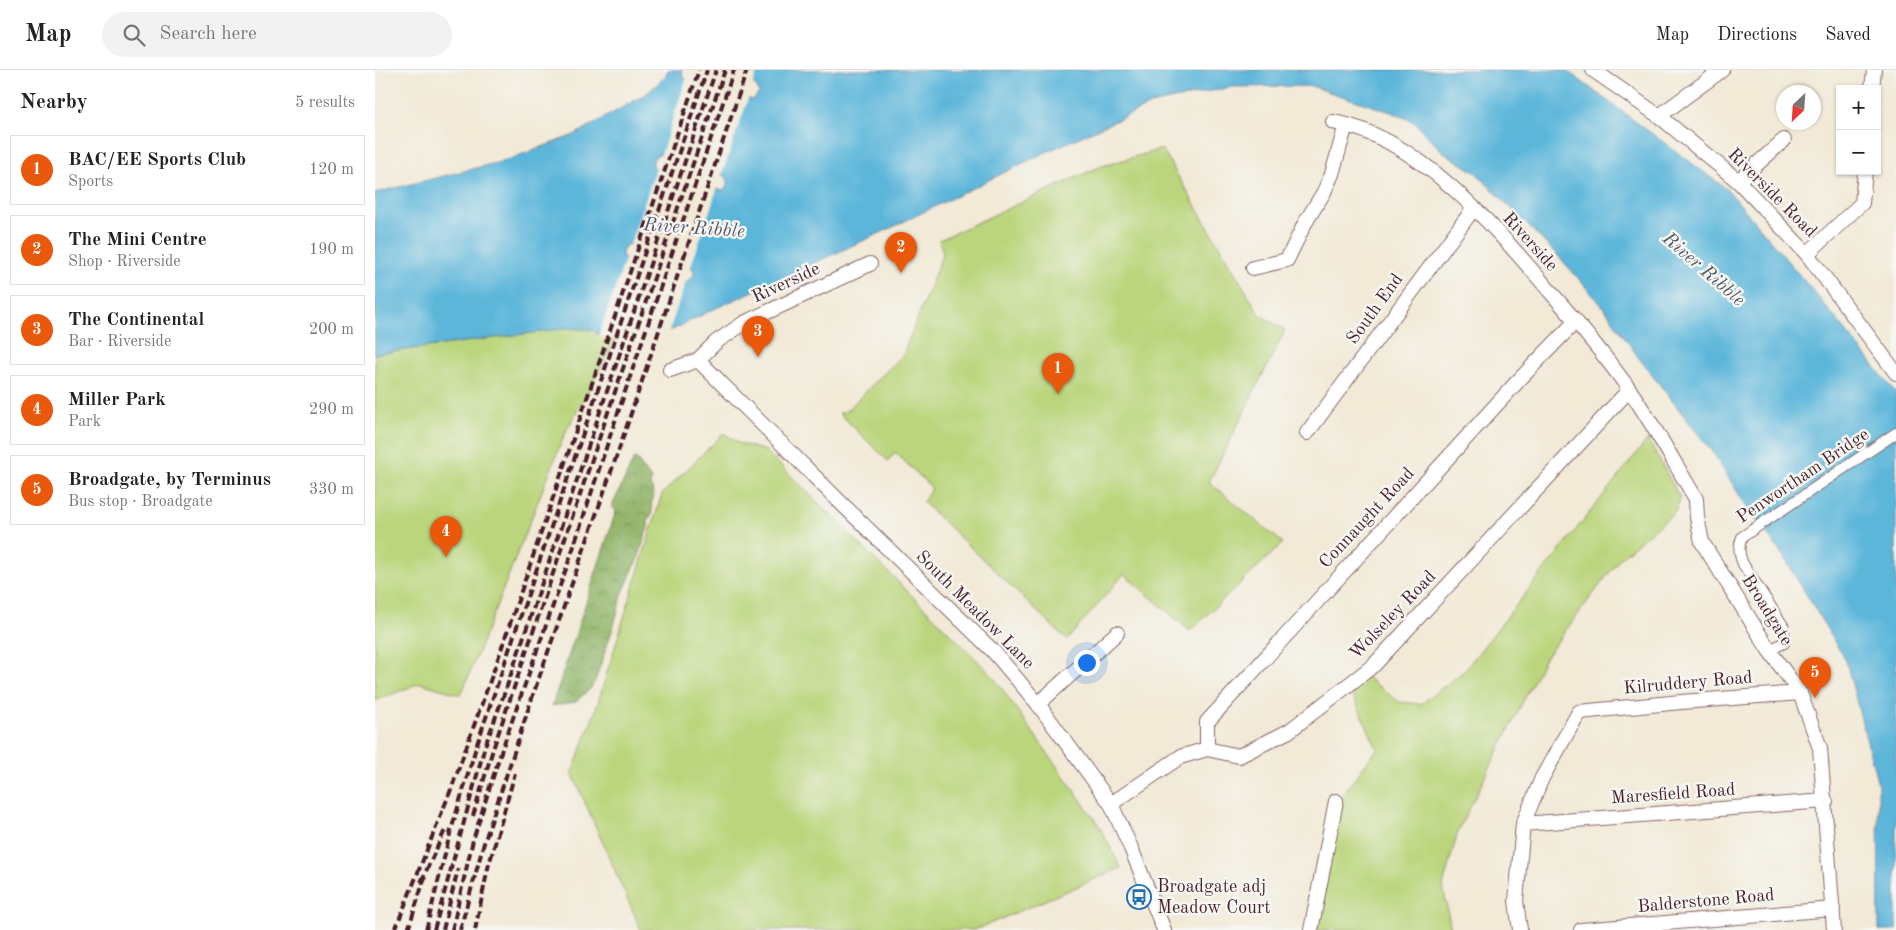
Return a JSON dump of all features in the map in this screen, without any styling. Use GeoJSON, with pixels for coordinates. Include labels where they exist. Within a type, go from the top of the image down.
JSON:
{"type":"FeatureCollection","features":[{"type":"Feature","properties":{"kind":"street","name":"Riverside Road"},"geometry":{"type":"LineString","coordinates":[[1593,70],[1659,116],[1738,181],[1807,254],[1896,372]]}},
{"type":"Feature","properties":{"kind":"street"},"geometry":{"type":"LineString","coordinates":[[1659,116],[1722,70]]}},
{"type":"Feature","properties":{"kind":"street"},"geometry":{"type":"LineString","coordinates":[[1873,85],[1874,70]]}},
{"type":"Feature","properties":{"kind":"street","name":"Riverside"},"geometry":{"type":"LineString","coordinates":[[1253,268],[1287,260],[1305,222],[1333,174],[1340,124],[1387,142],[1410,155],[1440,178],[1474,208],[1526,264],[1576,321],[1629,390],[1657,436]]}},
{"type":"Feature","properties":{"kind":"street"},"geometry":{"type":"LineString","coordinates":[[1738,181],[1784,140]]}},
{"type":"Feature","properties":{"kind":"street"},"geometry":{"type":"LineString","coordinates":[[1807,254],[1862,204],[1865,175]]}},
{"type":"Feature","properties":{"kind":"street","name":"South End"},"geometry":{"type":"LineString","coordinates":[[1307,433],[1474,208]]}},
{"type":"Feature","properties":{"kind":"street","name":"Riverside"},"geometry":{"type":"LineString","coordinates":[[670,370],[697,360],[715,342],[744,323],[870,264]]}},
{"type":"Feature","properties":{"kind":"street","name":"Connaught Road"},"geometry":{"type":"LineString","coordinates":[[1207,749],[1207,722],[1498,403],[1576,321]]}},
{"type":"Feature","properties":{"kind":"street","name":"South Meadow Lane"},"geometry":{"type":"LineString","coordinates":[[697,360],[994,652],[1038,704],[1111,804],[1164,930]]}},
{"type":"Feature","properties":{"kind":"street","name":"Wolseley Road"},"geometry":{"type":"LineString","coordinates":[[1111,804],[1181,757],[1207,749],[1239,756],[1289,731],[1374,665],[1629,390]]}},
{"type":"Feature","properties":{"kind":"street","name":"Penwortham Bridge"},"geometry":{"type":"LineString","coordinates":[[1769,650],[1784,643],[1784,626],[1743,564],[1739,545],[1742,537],[1896,433]]}},
{"type":"Feature","properties":{"kind":"street","name":"Broadgate"},"geometry":{"type":"LineString","coordinates":[[1657,436],[1696,499],[1697,517],[1703,542],[1769,650],[1800,693],[1820,748],[1826,801],[1835,930]]}},
{"type":"Feature","properties":{"kind":"street"},"geometry":{"type":"LineString","coordinates":[[1038,704],[1117,633]]}},
{"type":"Feature","properties":{"kind":"street","name":"Kilruddery Road"},"geometry":{"type":"LineString","coordinates":[[1523,824],[1542,778],[1579,712],[1800,693]]}},
{"type":"Feature","properties":{"kind":"street"},"geometry":{"type":"LineString","coordinates":[[1311,930],[1336,801]]}},
{"type":"Feature","properties":{"kind":"street","name":"Maresfield Road"},"geometry":{"type":"LineString","coordinates":[[1523,824],[1826,801]]}},
{"type":"Feature","properties":{"kind":"street"},"geometry":{"type":"LineString","coordinates":[[1520,930],[1516,901],[1523,824]]}},
{"type":"Feature","properties":{"kind":"street","name":"Balderstone Road"},"geometry":{"type":"LineString","coordinates":[[1581,930],[1833,909]]}},
{"type":"Feature","properties":{"kind":"green space"},"geometry":{"type":"Polygon","coordinates":[[[1162,149],[1260,315],[1285,330],[1209,482],[1283,543],[1190,631],[1124,574],[1067,640],[923,502],[932,488],[895,452],[888,461],[839,413],[845,412],[903,355],[943,253],[939,240],[1099,167],[1162,149]]]}},
{"type":"Feature","properties":{"kind":"green space"},"geometry":{"type":"Polygon","coordinates":[[[569,328],[593,330],[599,335],[619,335],[566,431],[461,695],[420,683],[375,701],[375,354],[569,328]]]}},
{"type":"Feature","properties":{"kind":"green space"},"geometry":{"type":"Polygon","coordinates":[[[724,433],[738,443],[766,451],[992,675],[1098,824],[1121,868],[975,930],[641,930],[572,773],[595,712],[662,494],[724,433]]]}},
{"type":"Feature","properties":{"kind":"green space"},"geometry":{"type":"Polygon","coordinates":[[[1648,439],[1680,498],[1675,512],[1621,557],[1545,658],[1458,831],[1443,886],[1451,930],[1313,930],[1340,798],[1377,749],[1350,689],[1365,676],[1399,702],[1421,704],[1464,671],[1648,439]]]}},
{"type":"Feature","properties":{"kind":"green space"},"geometry":{"type":"Polygon","coordinates":[[[634,459],[637,460],[651,479],[650,485],[653,494],[652,513],[648,521],[639,556],[622,595],[595,681],[590,689],[575,702],[552,706],[616,511],[612,506],[634,459]]]}},
{"type":"Feature","properties":{"kind":"water","name":"River Ribble"},"geometry":{"type":"Polygon","coordinates":[[[668,70],[682,70],[683,78],[753,100],[759,93],[756,86],[708,70],[1566,70],[1728,190],[1896,393],[1896,930],[1879,930],[1878,784],[1846,661],[1784,557],[1747,507],[1713,453],[1638,357],[1605,309],[1562,260],[1476,173],[1442,151],[1414,122],[1394,113],[1311,86],[1231,87],[1155,103],[1044,153],[891,228],[672,330],[642,338],[599,335],[593,330],[569,328],[375,354],[375,193],[504,161],[574,135],[646,94],[665,77],[668,70]],[[658,154],[653,160],[653,167],[723,191],[727,186],[727,177],[658,154]],[[627,244],[622,251],[623,258],[688,281],[694,275],[693,268],[627,244]]]}},
{"type":"Feature","properties":{"kind":"pier"},"geometry":{"type":"Polygon","coordinates":[[[706,70],[758,70],[752,87],[707,72],[706,70]]]}},
{"type":"Feature","properties":{"kind":"pier"},"geometry":{"type":"Polygon","coordinates":[[[687,77],[749,96],[721,177],[660,157],[687,77]]]}},
{"type":"Feature","properties":{"kind":"pier"},"geometry":{"type":"Polygon","coordinates":[[[657,166],[718,186],[690,269],[629,247],[657,166]]]}},
{"type":"Feature","properties":{"kind":"pier"},"geometry":{"type":"Polygon","coordinates":[[[626,257],[687,278],[668,334],[642,341],[598,337],[626,257]]]}},
{"type":"Feature","properties":{"kind":"railway"},"geometry":{"type":"LineString","coordinates":[[395,930],[452,787],[500,653],[699,70]]}},
{"type":"Feature","properties":{"kind":"railway"},"geometry":{"type":"LineString","coordinates":[[426,930],[450,834],[477,744],[707,70]]}},
{"type":"Feature","properties":{"kind":"railway"},"geometry":{"type":"LineString","coordinates":[[434,930],[485,746],[716,70]]}},
{"type":"Feature","properties":{"kind":"railway"},"geometry":{"type":"LineString","coordinates":[[473,816],[493,749],[725,70]]}},
{"type":"Feature","properties":{"kind":"railway"},"geometry":{"type":"LineString","coordinates":[[452,930],[473,840],[501,752],[572,552],[734,70]]}},
{"type":"Feature","properties":{"kind":"railway"},"geometry":{"type":"LineString","coordinates":[[460,930],[484,843],[533,695],[619,449],[747,70]]}},
{"type":"Feature","properties":{"kind":"railway"},"geometry":{"type":"LineString","coordinates":[[475,930],[488,868],[515,773]]}},
{"type":"Feature","properties":{"kind":"railway"},"geometry":{"type":"LineString","coordinates":[[421,882],[446,828]]}},
{"type":"Feature","properties":{"kind":"railway"},"geometry":{"type":"LineString","coordinates":[[443,930],[458,869]]}},
{"type":"Feature","properties":{"kind":"railway"},"geometry":{"type":"LineString","coordinates":[[408,930],[425,877]]}},
{"type":"Feature","properties":{"kind":"place","name":"The Mini Centre"},"geometry":{"type":"Point","coordinates":[901,273]}},
{"type":"Feature","properties":{"kind":"place","name":"The Continental"},"geometry":{"type":"Point","coordinates":[758,357]}},
{"type":"Feature","properties":{"kind":"place","name":"BAC/EE Sports Club"},"geometry":{"type":"Point","coordinates":[1058,394]}},
{"type":"Feature","properties":{"kind":"place","name":"Miller Park"},"geometry":{"type":"Point","coordinates":[446,557]}},
{"type":"Feature","properties":{"kind":"place","name":"Broadgate, by Terminus"},"geometry":{"type":"Point","coordinates":[1815,698]}},
{"type":"Feature","properties":{"kind":"place","name":"Broadgate adj Meadow Court"},"geometry":{"type":"Point","coordinates":[1139,897]}}]}
